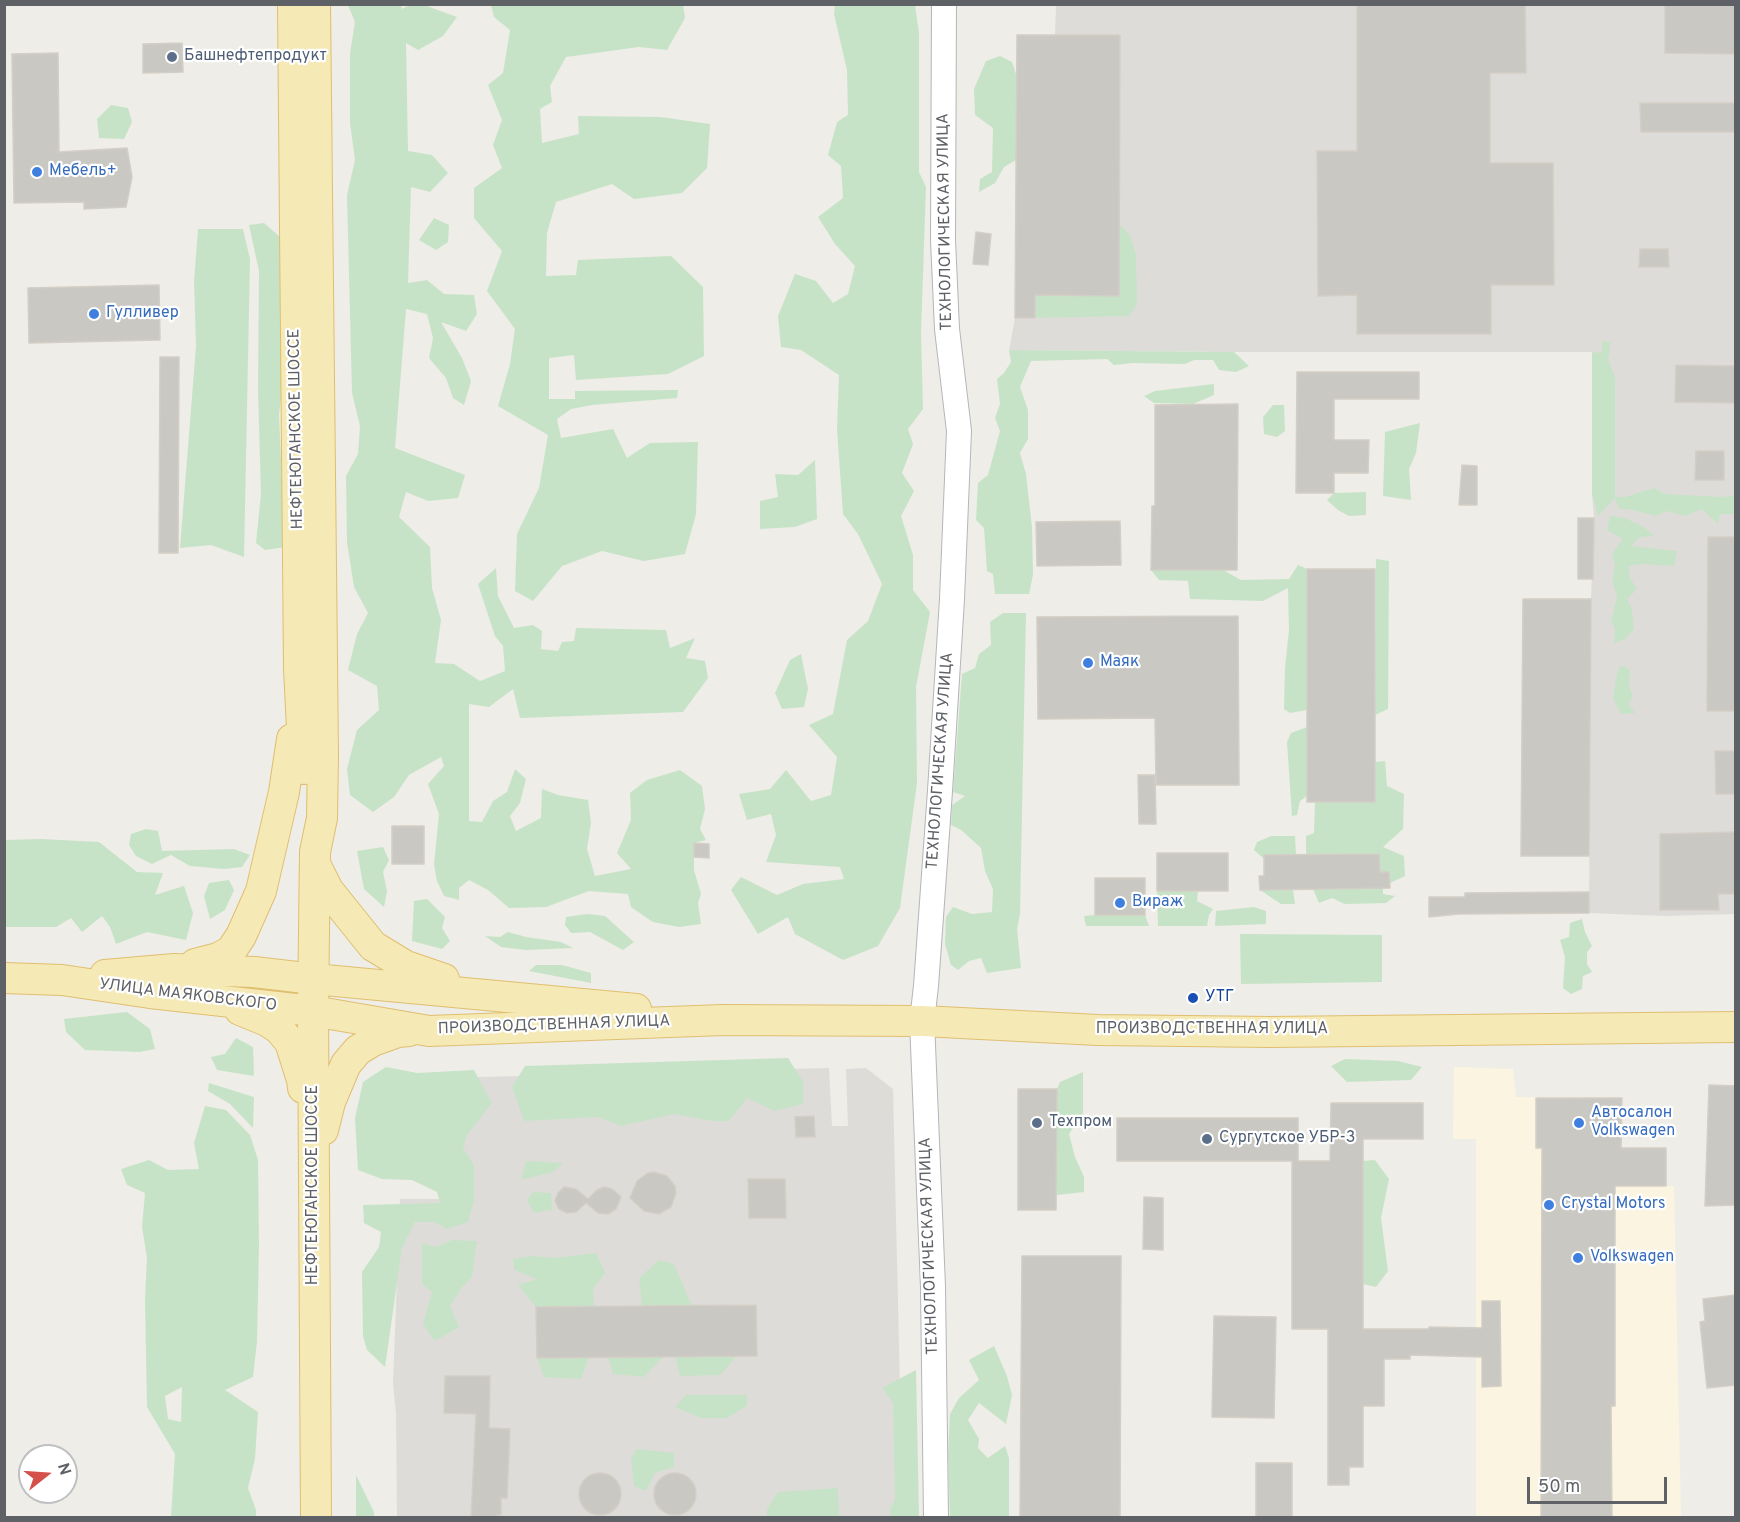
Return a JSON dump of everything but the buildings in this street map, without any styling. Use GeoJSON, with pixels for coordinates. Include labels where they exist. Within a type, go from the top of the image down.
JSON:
{"type":"FeatureCollection","features":[{"type":"Feature","properties":{"kind":"main road","name":"НЕФТЕЮГАНСКОЕ ШОССЕ"},"geometry":{"type":"LineString","coordinates":[[293,4],[299,668],[307,818],[315,858]]}},
{"type":"Feature","properties":{"kind":"main road","name":"НЕФТЕЮГАНСКОЕ ШОССЕ"},"geometry":{"type":"LineString","coordinates":[[315,4],[323,756],[322,818],[315,858],[313,1011],[316,1518]]}},
{"type":"Feature","properties":{"kind":"main road"},"geometry":{"type":"LineString","coordinates":[[174,969],[218,958],[231,951],[241,936],[261,891],[290,756],[299,668]]}},
{"type":"Feature","properties":{"kind":"main road"},"geometry":{"type":"LineString","coordinates":[[315,858],[328,890],[374,946],[406,966],[493,995]]}},
{"type":"Feature","properties":{"kind":"main road","name":"УЛИЦА МАЯКОВСКОГО"},"geometry":{"type":"LineString","coordinates":[[62,980],[174,969],[254,972],[314,979]]}},
{"type":"Feature","properties":{"kind":"main road","name":"УЛИЦА МАЯКОВСКОГО"},"geometry":{"type":"LineString","coordinates":[[4,978],[62,980],[207,1000],[313,1011]]}},
{"type":"Feature","properties":{"kind":"main road","name":"ПРОИЗВОДСТВЕННАЯ УЛИЦА"},"geometry":{"type":"LineString","coordinates":[[314,979],[624,1006],[689,1020]]}},
{"type":"Feature","properties":{"kind":"main road"},"geometry":{"type":"LineString","coordinates":[[207,1000],[260,1017],[279,1029],[290,1042],[302,1080],[313,1168]]}},
{"type":"Feature","properties":{"kind":"main road","name":"ПРОИЗВОДСТВЕННАЯ УЛИЦА"},"geometry":{"type":"LineString","coordinates":[[313,1011],[429,1030],[491,1030],[689,1020],[921,1021],[1098,1030],[1271,1032],[1736,1027]]}},
{"type":"Feature","properties":{"kind":"main road"},"geometry":{"type":"LineString","coordinates":[[313,1168],[330,1102],[346,1064],[358,1050],[373,1041],[399,1032],[429,1030]]}},
{"type":"Feature","properties":{"kind":"street","name":"ТЕХНОЛОГИЧЕСКАЯ УЛИЦА"},"geometry":{"type":"LineString","coordinates":[[936,1518],[933,1287],[921,1021],[926,986],[941,780],[960,431],[947,329],[943,240],[944,4]]}},
{"type":"Feature","properties":{"kind":"shaded area"},"geometry":{"type":"Polygon","coordinates":[[[1056,5],[1735,5],[1735,914],[1665,916],[1589,913],[1591,599],[1594,518],[1592,352],[1009,350],[1015,318],[1017,35],[1055,35],[1056,5]]]}},
{"type":"Feature","properties":{"kind":"shaded area"},"geometry":{"type":"Polygon","coordinates":[[[1454,1067],[1513,1069],[1516,1097],[1622,1098],[1621,1148],[1666,1148],[1666,1186],[1674,1186],[1681,1517],[1476,1517],[1476,1139],[1453,1139],[1454,1067]]]}},
{"type":"Feature","properties":{"kind":"shaded area"},"geometry":{"type":"Polygon","coordinates":[[[829,1068],[832,1126],[848,1126],[846,1069],[866,1068],[893,1089],[903,1517],[397,1518],[396,1414],[393,1383],[400,1199],[449,1199],[404,1079],[829,1068]]]}},
{"type":"Feature","properties":{"kind":"green space"},"geometry":{"type":"Polygon","coordinates":[[[348,5],[401,5],[402,9],[410,5],[424,5],[457,17],[443,36],[418,50],[406,43],[408,151],[432,155],[448,173],[430,192],[411,187],[408,283],[427,280],[444,294],[474,295],[477,314],[466,331],[441,322],[462,358],[471,381],[464,405],[453,398],[446,378],[429,358],[433,338],[427,314],[406,309],[395,448],[465,475],[458,498],[428,501],[406,492],[399,517],[430,547],[432,588],[441,620],[435,663],[454,664],[480,681],[505,671],[503,646],[495,636],[478,584],[496,568],[498,596],[514,628],[533,625],[542,631],[541,649],[558,651],[562,642],[574,641],[576,628],[666,630],[670,648],[695,638],[686,658],[705,661],[708,678],[683,712],[520,718],[513,689],[489,707],[469,704],[469,821],[482,822],[493,801],[507,792],[515,769],[526,779],[520,803],[510,816],[516,831],[541,818],[542,789],[558,795],[588,800],[591,823],[587,849],[595,876],[631,869],[617,853],[631,820],[630,793],[647,780],[680,770],[702,786],[705,809],[700,829],[706,840],[694,843],[694,870],[701,894],[698,903],[701,924],[679,927],[653,922],[631,907],[628,894],[589,891],[546,907],[509,908],[488,890],[469,880],[459,888],[459,900],[444,896],[437,881],[434,865],[439,814],[428,784],[444,766],[441,757],[409,775],[394,797],[373,812],[350,795],[347,769],[357,730],[379,710],[377,686],[348,670],[357,634],[368,613],[354,587],[347,542],[346,476],[358,454],[360,426],[352,393],[347,195],[355,160],[350,123],[350,53],[355,22],[348,5]]]}},
{"type":"Feature","properties":{"kind":"green space"},"geometry":{"type":"Polygon","coordinates":[[[491,5],[683,5],[685,18],[667,50],[639,47],[566,57],[550,86],[552,102],[540,109],[542,143],[579,134],[578,116],[660,117],[710,124],[707,168],[682,193],[634,199],[612,184],[556,202],[547,233],[546,276],[576,275],[578,260],[671,256],[703,287],[704,356],[668,374],[576,380],[574,355],[549,358],[549,399],[575,399],[575,391],[678,390],[677,398],[592,405],[571,409],[557,419],[561,438],[613,429],[627,458],[650,443],[698,442],[696,514],[685,554],[644,561],[602,551],[562,566],[533,601],[515,591],[517,534],[539,488],[548,435],[498,406],[510,364],[515,329],[487,291],[502,251],[474,218],[474,188],[502,168],[493,145],[502,120],[488,85],[503,73],[510,30],[494,17],[491,5]]]}},
{"type":"Feature","properties":{"kind":"green space"},"geometry":{"type":"Polygon","coordinates":[[[835,5],[915,5],[919,33],[919,172],[926,187],[921,333],[923,409],[908,429],[913,444],[902,473],[914,491],[901,516],[913,555],[913,590],[930,612],[916,687],[917,783],[900,908],[878,946],[843,960],[795,934],[788,917],[758,934],[731,890],[741,877],[777,895],[803,884],[844,879],[840,867],[766,862],[776,835],[771,814],[747,820],[739,794],[770,789],[786,770],[811,801],[831,795],[837,757],[809,725],[833,714],[847,640],[868,621],[882,584],[858,534],[843,514],[837,429],[839,375],[801,350],[781,347],[778,316],[795,274],[816,281],[833,303],[848,294],[855,266],[835,244],[818,217],[843,198],[841,166],[828,155],[837,122],[848,115],[847,70],[834,14],[835,5]]]}},
{"type":"Feature","properties":{"kind":"green space"},"geometry":{"type":"Polygon","coordinates":[[[1000,56],[1012,62],[1016,74],[1016,160],[1004,167],[995,183],[979,192],[980,179],[992,172],[993,128],[975,115],[974,89],[986,61],[1000,56]]]}},
{"type":"Feature","properties":{"kind":"green space"},"geometry":{"type":"Polygon","coordinates":[[[111,105],[128,108],[132,122],[124,139],[99,138],[97,119],[111,105]]]}},
{"type":"Feature","properties":{"kind":"green space"},"geometry":{"type":"Polygon","coordinates":[[[434,218],[449,225],[448,242],[436,250],[419,240],[434,218]]]}},
{"type":"Feature","properties":{"kind":"green space"},"geometry":{"type":"Polygon","coordinates":[[[264,223],[280,237],[281,285],[287,343],[279,415],[285,547],[265,550],[256,543],[261,494],[258,390],[259,271],[249,225],[264,223]]]}},
{"type":"Feature","properties":{"kind":"green space"},"geometry":{"type":"Polygon","coordinates":[[[1120,225],[1130,235],[1136,255],[1137,304],[1129,316],[1035,318],[1035,295],[1119,295],[1120,225]]]}},
{"type":"Feature","properties":{"kind":"green space"},"geometry":{"type":"Polygon","coordinates":[[[198,229],[243,229],[250,259],[244,557],[211,545],[180,548],[196,346],[194,281],[198,229]]]}},
{"type":"Feature","properties":{"kind":"green space"},"geometry":{"type":"Polygon","coordinates":[[[1602,340],[1611,343],[1608,359],[1615,377],[1615,497],[1625,497],[1654,488],[1665,494],[1722,497],[1735,495],[1735,514],[1720,514],[1718,524],[1702,509],[1685,516],[1667,511],[1656,516],[1629,509],[1619,509],[1615,498],[1598,516],[1592,493],[1592,352],[1602,353],[1602,340]]]}},
{"type":"Feature","properties":{"kind":"green space"},"geometry":{"type":"Polygon","coordinates":[[[1009,350],[1234,352],[1249,366],[1236,372],[1219,370],[1213,360],[1194,360],[1185,364],[1114,365],[1107,359],[1031,361],[1020,387],[1028,410],[1028,439],[1020,453],[1026,474],[1032,527],[1033,575],[1029,594],[995,594],[993,574],[987,571],[984,528],[976,520],[978,483],[988,475],[1000,431],[995,418],[1000,404],[997,379],[1011,362],[1009,350]]]}},
{"type":"Feature","properties":{"kind":"green space"},"geometry":{"type":"Polygon","coordinates":[[[1214,384],[1214,395],[1193,404],[1154,403],[1144,396],[1155,391],[1214,384]]]}},
{"type":"Feature","properties":{"kind":"green space"},"geometry":{"type":"Polygon","coordinates":[[[1273,405],[1284,405],[1285,431],[1277,437],[1264,434],[1263,417],[1273,405]]]}},
{"type":"Feature","properties":{"kind":"green space"},"geometry":{"type":"Polygon","coordinates":[[[1420,423],[1416,453],[1409,469],[1411,500],[1383,496],[1385,432],[1420,423]]]}},
{"type":"Feature","properties":{"kind":"green space"},"geometry":{"type":"Polygon","coordinates":[[[815,460],[817,519],[795,527],[760,529],[760,501],[778,497],[775,474],[798,475],[815,460]]]}},
{"type":"Feature","properties":{"kind":"green space"},"geometry":{"type":"Polygon","coordinates":[[[1366,492],[1366,515],[1349,516],[1327,500],[1334,493],[1366,492]]]}},
{"type":"Feature","properties":{"kind":"green space"},"geometry":{"type":"Polygon","coordinates":[[[1610,516],[1625,518],[1644,527],[1654,536],[1640,537],[1631,546],[1677,551],[1674,566],[1641,564],[1629,566],[1630,578],[1637,589],[1627,599],[1632,609],[1634,629],[1625,639],[1614,643],[1615,628],[1611,621],[1617,597],[1612,581],[1615,566],[1612,554],[1623,539],[1607,530],[1610,516]]]}},
{"type":"Feature","properties":{"kind":"green space"},"geometry":{"type":"Polygon","coordinates":[[[1376,559],[1389,561],[1388,709],[1375,715],[1376,559]]]}},
{"type":"Feature","properties":{"kind":"green space"},"geometry":{"type":"Polygon","coordinates":[[[1298,565],[1307,569],[1307,710],[1290,713],[1284,709],[1289,630],[1288,588],[1263,601],[1190,599],[1188,581],[1159,580],[1151,570],[1223,570],[1241,580],[1289,579],[1298,565]]]}},
{"type":"Feature","properties":{"kind":"green space"},"geometry":{"type":"Polygon","coordinates":[[[1003,613],[1026,613],[1020,914],[1017,929],[1021,968],[987,973],[981,958],[969,961],[958,970],[951,965],[945,944],[946,917],[953,907],[972,914],[992,912],[993,889],[985,871],[981,848],[961,830],[951,825],[952,805],[965,796],[953,792],[962,674],[975,668],[979,654],[991,645],[990,622],[1003,613]]]}},
{"type":"Feature","properties":{"kind":"green space"},"geometry":{"type":"Polygon","coordinates":[[[801,654],[808,689],[804,707],[782,709],[775,693],[790,660],[801,654]]]}},
{"type":"Feature","properties":{"kind":"green space"},"geometry":{"type":"Polygon","coordinates":[[[1621,665],[1630,670],[1629,685],[1633,697],[1628,704],[1635,713],[1621,714],[1613,698],[1621,665]]]}},
{"type":"Feature","properties":{"kind":"green space"},"geometry":{"type":"Polygon","coordinates":[[[1307,727],[1307,796],[1300,801],[1297,815],[1292,816],[1287,742],[1291,733],[1307,727]]]}},
{"type":"Feature","properties":{"kind":"green space"},"geometry":{"type":"Polygon","coordinates":[[[1385,761],[1387,786],[1404,794],[1403,829],[1383,847],[1404,856],[1405,876],[1390,883],[1389,872],[1380,872],[1379,854],[1306,855],[1306,836],[1314,833],[1315,802],[1375,802],[1375,762],[1385,761]]]}},
{"type":"Feature","properties":{"kind":"green space"},"geometry":{"type":"Polygon","coordinates":[[[146,829],[158,831],[162,851],[234,849],[250,855],[242,867],[224,869],[190,866],[171,855],[152,864],[136,856],[129,845],[131,834],[146,829]]]}},
{"type":"Feature","properties":{"kind":"green space"},"geometry":{"type":"Polygon","coordinates":[[[1271,836],[1295,836],[1296,855],[1264,855],[1264,859],[1254,850],[1257,842],[1271,836]]]}},
{"type":"Feature","properties":{"kind":"green space"},"geometry":{"type":"Polygon","coordinates":[[[5,840],[99,842],[137,872],[163,873],[155,895],[184,886],[193,913],[186,940],[147,932],[116,944],[110,927],[102,916],[82,932],[71,918],[56,927],[5,927],[5,840]]]}},
{"type":"Feature","properties":{"kind":"green space"},"geometry":{"type":"Polygon","coordinates":[[[383,847],[389,860],[383,872],[387,891],[384,907],[364,889],[357,851],[383,847]]]}},
{"type":"Feature","properties":{"kind":"green space"},"geometry":{"type":"Polygon","coordinates":[[[229,880],[234,890],[225,910],[210,919],[204,896],[209,883],[229,880]]]}},
{"type":"Feature","properties":{"kind":"green space"},"geometry":{"type":"Polygon","coordinates":[[[1383,888],[1383,894],[1395,896],[1386,903],[1345,904],[1332,898],[1319,903],[1313,889],[1383,888]]]}},
{"type":"Feature","properties":{"kind":"green space"},"geometry":{"type":"Polygon","coordinates":[[[1260,890],[1293,890],[1295,904],[1281,904],[1260,890]]]}},
{"type":"Feature","properties":{"kind":"green space"},"geometry":{"type":"Polygon","coordinates":[[[1157,891],[1198,891],[1197,901],[1213,909],[1207,926],[1158,926],[1157,891]]]}},
{"type":"Feature","properties":{"kind":"green space"},"geometry":{"type":"Polygon","coordinates":[[[427,899],[445,917],[442,928],[450,941],[442,949],[412,941],[414,901],[427,899]]]}},
{"type":"Feature","properties":{"kind":"green space"},"geometry":{"type":"Polygon","coordinates":[[[1254,907],[1266,911],[1266,924],[1215,926],[1216,911],[1254,907]]]}},
{"type":"Feature","properties":{"kind":"green space"},"geometry":{"type":"Polygon","coordinates":[[[587,914],[605,916],[634,942],[623,950],[590,932],[571,933],[565,925],[566,917],[587,914]]]}},
{"type":"Feature","properties":{"kind":"green space"},"geometry":{"type":"Polygon","coordinates":[[[1145,915],[1149,926],[1086,926],[1084,916],[1145,915]]]}},
{"type":"Feature","properties":{"kind":"green space"},"geometry":{"type":"Polygon","coordinates":[[[1582,919],[1592,946],[1587,952],[1587,964],[1592,972],[1583,976],[1582,989],[1571,994],[1563,988],[1565,957],[1560,940],[1569,937],[1570,923],[1582,919]]]}},
{"type":"Feature","properties":{"kind":"green space"},"geometry":{"type":"Polygon","coordinates":[[[508,932],[561,942],[573,948],[526,950],[501,947],[485,936],[500,937],[508,932]]]}},
{"type":"Feature","properties":{"kind":"green space"},"geometry":{"type":"Polygon","coordinates":[[[1240,934],[1382,935],[1382,982],[1241,984],[1240,934]]]}},
{"type":"Feature","properties":{"kind":"green space"},"geometry":{"type":"Polygon","coordinates":[[[536,965],[562,965],[591,973],[591,983],[529,971],[536,965]]]}},
{"type":"Feature","properties":{"kind":"green space"},"geometry":{"type":"Polygon","coordinates":[[[127,1012],[150,1029],[155,1049],[139,1052],[85,1050],[66,1032],[64,1019],[127,1012]]]}},
{"type":"Feature","properties":{"kind":"green space"},"geometry":{"type":"Polygon","coordinates":[[[236,1038],[253,1047],[254,1076],[217,1070],[211,1057],[225,1054],[236,1038]]]}},
{"type":"Feature","properties":{"kind":"green space"},"geometry":{"type":"Polygon","coordinates":[[[788,1058],[804,1083],[803,1104],[774,1111],[747,1098],[729,1121],[712,1121],[674,1114],[621,1126],[598,1117],[524,1121],[512,1087],[525,1066],[788,1058]]]}},
{"type":"Feature","properties":{"kind":"green space"},"geometry":{"type":"Polygon","coordinates":[[[1345,1059],[1398,1061],[1422,1067],[1411,1080],[1347,1082],[1331,1066],[1345,1059]]]}},
{"type":"Feature","properties":{"kind":"green space"},"geometry":{"type":"Polygon","coordinates":[[[386,1067],[417,1073],[474,1070],[492,1103],[467,1135],[463,1148],[474,1165],[474,1201],[468,1222],[447,1229],[434,1222],[415,1222],[402,1248],[385,1367],[367,1350],[363,1336],[362,1272],[379,1247],[381,1232],[364,1223],[363,1205],[440,1203],[437,1192],[412,1180],[382,1179],[358,1170],[355,1118],[363,1082],[386,1067]]]}},
{"type":"Feature","properties":{"kind":"green space"},"geometry":{"type":"Polygon","coordinates":[[[1083,1072],[1083,1113],[1069,1134],[1075,1157],[1084,1177],[1084,1192],[1057,1195],[1057,1089],[1060,1082],[1083,1072]]]}},
{"type":"Feature","properties":{"kind":"green space"},"geometry":{"type":"Polygon","coordinates":[[[209,1083],[254,1097],[253,1128],[230,1104],[208,1091],[209,1083]]]}},
{"type":"Feature","properties":{"kind":"green space"},"geometry":{"type":"Polygon","coordinates":[[[205,1106],[226,1110],[250,1135],[258,1160],[257,1342],[253,1377],[225,1390],[258,1412],[255,1459],[248,1488],[256,1510],[256,1517],[171,1517],[175,1454],[147,1407],[145,1300],[147,1258],[142,1227],[145,1193],[127,1185],[121,1169],[149,1160],[168,1170],[199,1169],[194,1143],[205,1106]],[[182,1387],[165,1396],[168,1419],[181,1422],[182,1387]]]}},
{"type":"Feature","properties":{"kind":"green space"},"geometry":{"type":"Polygon","coordinates":[[[1375,1160],[1389,1179],[1381,1218],[1388,1271],[1376,1287],[1363,1284],[1363,1161],[1375,1160]]]}},
{"type":"Feature","properties":{"kind":"green space"},"geometry":{"type":"Polygon","coordinates":[[[526,1161],[563,1163],[553,1172],[521,1180],[526,1161]]]}},
{"type":"Feature","properties":{"kind":"green space"},"geometry":{"type":"Polygon","coordinates":[[[533,1192],[551,1193],[552,1210],[534,1213],[527,1200],[533,1192]]]}},
{"type":"Feature","properties":{"kind":"green space"},"geometry":{"type":"Polygon","coordinates":[[[452,1240],[477,1241],[472,1277],[462,1287],[450,1306],[459,1327],[435,1341],[423,1324],[432,1292],[422,1284],[422,1243],[436,1247],[452,1240]]]}},
{"type":"Feature","properties":{"kind":"green space"},"geometry":{"type":"Polygon","coordinates":[[[596,1253],[605,1273],[593,1289],[594,1307],[536,1307],[518,1285],[537,1279],[514,1270],[513,1259],[532,1256],[554,1258],[596,1253]]]}},
{"type":"Feature","properties":{"kind":"green space"},"geometry":{"type":"Polygon","coordinates":[[[659,1260],[674,1264],[692,1306],[642,1306],[639,1278],[659,1260]]]}},
{"type":"Feature","properties":{"kind":"green space"},"geometry":{"type":"Polygon","coordinates":[[[994,1346],[1007,1376],[1012,1395],[1006,1424],[979,1403],[968,1420],[979,1439],[978,1448],[988,1458],[1005,1446],[1009,1458],[1009,1517],[950,1517],[948,1456],[950,1414],[959,1398],[979,1380],[969,1360],[994,1346]]]}},
{"type":"Feature","properties":{"kind":"green space"},"geometry":{"type":"Polygon","coordinates":[[[675,1356],[737,1356],[720,1375],[680,1376],[675,1356]]]}},
{"type":"Feature","properties":{"kind":"green space"},"geometry":{"type":"Polygon","coordinates":[[[589,1357],[581,1379],[544,1377],[537,1358],[589,1357]]]}},
{"type":"Feature","properties":{"kind":"green space"},"geometry":{"type":"Polygon","coordinates":[[[608,1357],[663,1357],[644,1377],[613,1374],[608,1357]]]}},
{"type":"Feature","properties":{"kind":"green space"},"geometry":{"type":"Polygon","coordinates":[[[916,1370],[919,1517],[891,1517],[890,1509],[895,1499],[893,1403],[882,1388],[916,1370]]]}},
{"type":"Feature","properties":{"kind":"green space"},"geometry":{"type":"Polygon","coordinates":[[[686,1395],[747,1395],[747,1406],[727,1418],[701,1418],[675,1407],[686,1395]]]}},
{"type":"Feature","properties":{"kind":"green space"},"geometry":{"type":"Polygon","coordinates":[[[636,1449],[674,1453],[674,1467],[655,1473],[646,1491],[634,1486],[631,1460],[636,1449]]]}},
{"type":"Feature","properties":{"kind":"green space"},"geometry":{"type":"Polygon","coordinates":[[[356,1475],[374,1512],[374,1517],[356,1517],[356,1475]]]}},
{"type":"Feature","properties":{"kind":"green space"},"geometry":{"type":"Polygon","coordinates":[[[838,1488],[839,1517],[767,1517],[767,1509],[778,1492],[838,1488]]]}},
{"type":"Feature","properties":{"kind":"place","name":"Башнефтепродукт"},"geometry":{"type":"Point","coordinates":[172,57]}},
{"type":"Feature","properties":{"kind":"place","name":"Мебель+"},"geometry":{"type":"Point","coordinates":[37,172]}},
{"type":"Feature","properties":{"kind":"place","name":"Гулливер"},"geometry":{"type":"Point","coordinates":[94,314]}},
{"type":"Feature","properties":{"kind":"place","name":"Маяк"},"geometry":{"type":"Point","coordinates":[1088,663]}},
{"type":"Feature","properties":{"kind":"place","name":"Вираж"},"geometry":{"type":"Point","coordinates":[1120,903]}},
{"type":"Feature","properties":{"kind":"place","name":"УТГ"},"geometry":{"type":"Point","coordinates":[1193,998]}},
{"type":"Feature","properties":{"kind":"place","name":"Техпром"},"geometry":{"type":"Point","coordinates":[1037,1123]}},
{"type":"Feature","properties":{"kind":"place","name":"Автосалон Volkswagen"},"geometry":{"type":"Point","coordinates":[1579,1123]}},
{"type":"Feature","properties":{"kind":"place","name":"Сургутское УБР-3"},"geometry":{"type":"Point","coordinates":[1207,1139]}},
{"type":"Feature","properties":{"kind":"place","name":"Crystal Motors"},"geometry":{"type":"Point","coordinates":[1549,1205]}},
{"type":"Feature","properties":{"kind":"place","name":"Volkswagen"},"geometry":{"type":"Point","coordinates":[1578,1258]}}]}
